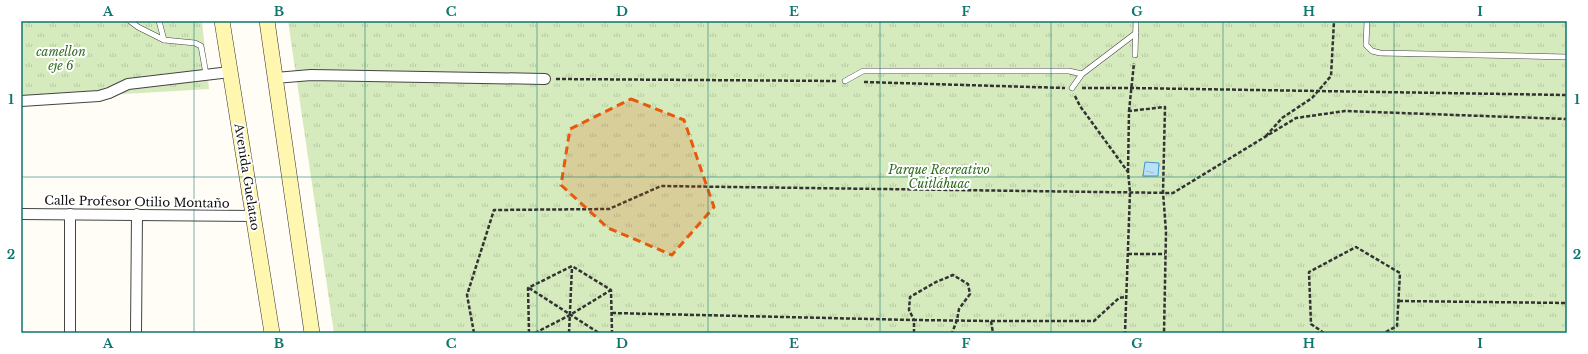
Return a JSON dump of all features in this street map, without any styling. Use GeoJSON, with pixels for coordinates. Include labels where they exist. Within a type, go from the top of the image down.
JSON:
{"type":"FeatureCollection","features":[{"type":"Feature","properties":{"kind":"main road","name":"Avenida Guelatao"},"geometry":{"type":"LineString","coordinates":[[222,21],[253,216],[274,331]]}},
{"type":"Feature","properties":{"kind":"main road"},"geometry":{"type":"LineString","coordinates":[[267,21],[308,329]]}},
{"type":"Feature","properties":{"kind":"street"},"geometry":{"type":"LineString","coordinates":[[21,101],[99,96],[128,84],[230,72]]}},
{"type":"Feature","properties":{"kind":"street"},"geometry":{"type":"LineString","coordinates":[[275,78],[310,75],[545,79]]}},
{"type":"Feature","properties":{"kind":"street","name":"Calle Profesor Otilio Montaño"},"geometry":{"type":"LineString","coordinates":[[21,214],[253,216]]}},
{"type":"Feature","properties":{"kind":"street"},"geometry":{"type":"LineString","coordinates":[[70,214],[70,333]]}},
{"type":"Feature","properties":{"kind":"street"},"geometry":{"type":"LineString","coordinates":[[136,333],[137,214]]}},
{"type":"Feature","properties":{"kind":"lane"},"geometry":{"type":"LineString","coordinates":[[130,21],[138,27],[164,40],[198,44],[202,50],[206,74]]}},
{"type":"Feature","properties":{"kind":"lane"},"geometry":{"type":"LineString","coordinates":[[159,21],[164,40]]}},
{"type":"Feature","properties":{"kind":"lane"},"geometry":{"type":"LineString","coordinates":[[1135,55],[1136,21]]}},
{"type":"Feature","properties":{"kind":"lane"},"geometry":{"type":"LineString","coordinates":[[1367,21],[1366,45],[1372,51],[1380,53],[1567,57]]}},
{"type":"Feature","properties":{"kind":"lane"},"geometry":{"type":"LineString","coordinates":[[1072,88],[1082,74],[1136,33]]}},
{"type":"Feature","properties":{"kind":"lane"},"geometry":{"type":"LineString","coordinates":[[845,81],[863,71],[1069,71],[1082,74]]}},
{"type":"Feature","properties":{"kind":"path"},"geometry":{"type":"LineString","coordinates":[[1264,138],[1282,118],[1312,98],[1331,76],[1334,21]]}},
{"type":"Feature","properties":{"kind":"path"},"geometry":{"type":"LineString","coordinates":[[1125,333],[1130,192],[1128,172],[1129,111],[1135,55]]}},
{"type":"Feature","properties":{"kind":"path"},"geometry":{"type":"LineString","coordinates":[[545,79],[845,81],[1072,88],[1567,95]]}},
{"type":"Feature","properties":{"kind":"path"},"geometry":{"type":"LineString","coordinates":[[1072,88],[1080,106],[1128,172]]}},
{"type":"Feature","properties":{"kind":"path"},"geometry":{"type":"LineString","coordinates":[[1129,111],[1165,107],[1163,192],[1166,232],[1164,333]]}},
{"type":"Feature","properties":{"kind":"path"},"geometry":{"type":"LineString","coordinates":[[474,333],[467,294],[494,210],[608,209],[661,186],[1172,193],[1296,118],[1344,111],[1567,119]]}},
{"type":"Feature","properties":{"kind":"path"},"geometry":{"type":"LineString","coordinates":[[1324,333],[1311,324],[1309,272],[1356,247],[1400,273],[1397,326],[1384,333]]}},
{"type":"Feature","properties":{"kind":"path"},"geometry":{"type":"LineString","coordinates":[[1127,254],[1165,254]]}},
{"type":"Feature","properties":{"kind":"path"},"geometry":{"type":"LineString","coordinates":[[528,288],[572,266]]}},
{"type":"Feature","properties":{"kind":"path"},"geometry":{"type":"LineString","coordinates":[[572,266],[611,290]]}},
{"type":"Feature","properties":{"kind":"path"},"geometry":{"type":"LineString","coordinates":[[569,333],[572,266]]}},
{"type":"Feature","properties":{"kind":"path"},"geometry":{"type":"LineString","coordinates":[[914,333],[914,320],[910,310],[910,297],[936,282],[953,275],[968,284],[970,294],[959,308],[957,320],[952,333]]}},
{"type":"Feature","properties":{"kind":"path"},"geometry":{"type":"LineString","coordinates":[[528,288],[599,333]]}},
{"type":"Feature","properties":{"kind":"path"},"geometry":{"type":"LineString","coordinates":[[528,288],[529,333]]}},
{"type":"Feature","properties":{"kind":"path"},"geometry":{"type":"LineString","coordinates":[[611,290],[612,333]]}},
{"type":"Feature","properties":{"kind":"path"},"geometry":{"type":"LineString","coordinates":[[535,333],[570,315],[611,290]]}},
{"type":"Feature","properties":{"kind":"path"},"geometry":{"type":"LineString","coordinates":[[612,313],[914,320],[1094,321],[1119,298],[1126,296]]}},
{"type":"Feature","properties":{"kind":"path"},"geometry":{"type":"LineString","coordinates":[[1399,301],[1567,303]]}},
{"type":"Feature","properties":{"kind":"path"},"geometry":{"type":"LineString","coordinates":[[991,321],[993,333]]}},
{"type":"Feature","properties":{"kind":"highlighted area"},"geometry":{"type":"Polygon","coordinates":[[[631,99],[684,120],[714,207],[672,255],[608,228],[561,185],[570,129],[631,99]]]}},
{"type":"Feature","properties":{"kind":"green space","name":"camellon eje 6"},"geometry":{"type":"Polygon","coordinates":[[[21,21],[202,21],[209,89],[21,100],[21,21]]]}},
{"type":"Feature","properties":{"kind":"green space","name":"Parque Recreativo Cuitláhuac"},"geometry":{"type":"Polygon","coordinates":[[[288,21],[1567,21],[1567,333],[334,333],[288,21]]]}},
{"type":"Feature","properties":{"kind":"water"},"geometry":{"type":"Polygon","coordinates":[[[1145,162],[1159,163],[1158,176],[1143,176],[1145,162]]]}}]}
